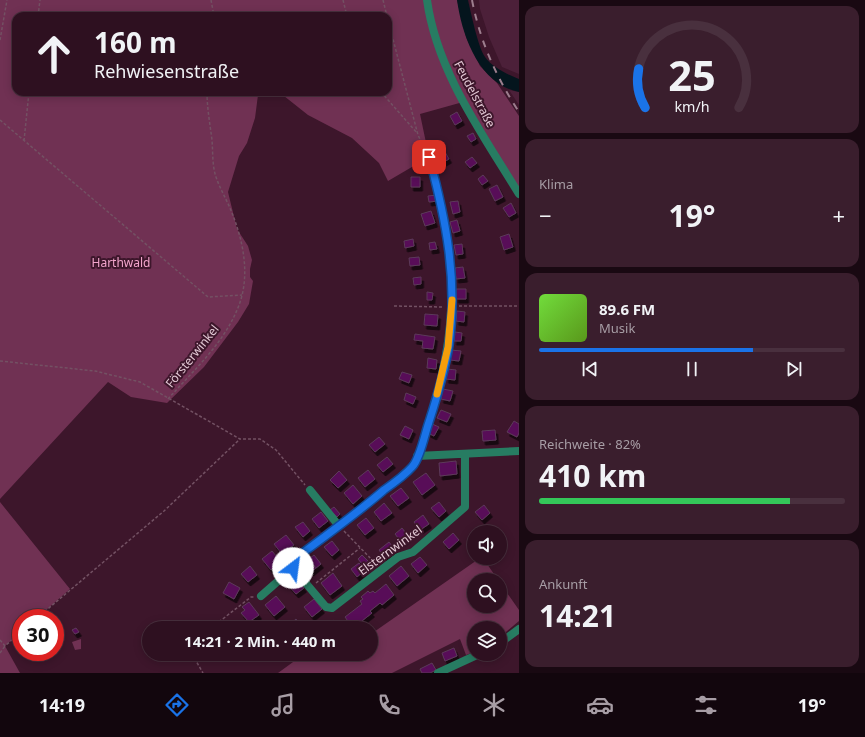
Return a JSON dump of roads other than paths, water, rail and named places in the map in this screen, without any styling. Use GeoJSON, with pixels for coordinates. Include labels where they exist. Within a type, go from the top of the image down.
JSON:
{"type":"FeatureCollection","features":[{"type":"Feature","properties":{"kind":"street","name":"Feudelstraße"},"geometry":{"type":"LineString","coordinates":[[427,0],[430,23],[445,64],[460,95],[519,194]]}},
{"type":"Feature","properties":{"kind":"street"},"geometry":{"type":"LineString","coordinates":[[261,596],[293,568],[293,560],[339,526],[414,466],[435,402],[448,347],[452,306],[451,264],[448,235],[439,192],[429,157]]}},
{"type":"Feature","properties":{"kind":"street"},"geometry":{"type":"LineString","coordinates":[[417,456],[465,455],[519,451]]}},
{"type":"Feature","properties":{"kind":"street","name":"Elsternwinkel"},"geometry":{"type":"LineString","coordinates":[[293,568],[326,607],[332,608],[398,558],[413,552],[465,507],[465,455]]}},
{"type":"Feature","properties":{"kind":"street"},"geometry":{"type":"LineString","coordinates":[[310,490],[339,526]]}},
{"type":"Feature","properties":{"kind":"street"},"geometry":{"type":"LineString","coordinates":[[507,637],[519,629]]}},
{"type":"Feature","properties":{"kind":"street"},"geometry":{"type":"LineString","coordinates":[[438,673],[467,659]]}},
{"type":"Feature","properties":{"kind":"water"},"geometry":{"type":"Polygon","coordinates":[[[457,0],[468,0],[482,52],[488,61],[496,67],[519,79],[519,92],[505,87],[493,79],[483,69],[468,43],[459,14],[457,0]]]}},
{"type":"Feature","properties":{"kind":"railway"},"geometry":{"type":"LineString","coordinates":[[472,0],[484,44],[503,86],[519,112]]}},
{"type":"Feature","properties":{"kind":"park label","name":"Harthwald"},"geometry":{"type":"Point","coordinates":[121,262]}}]}
